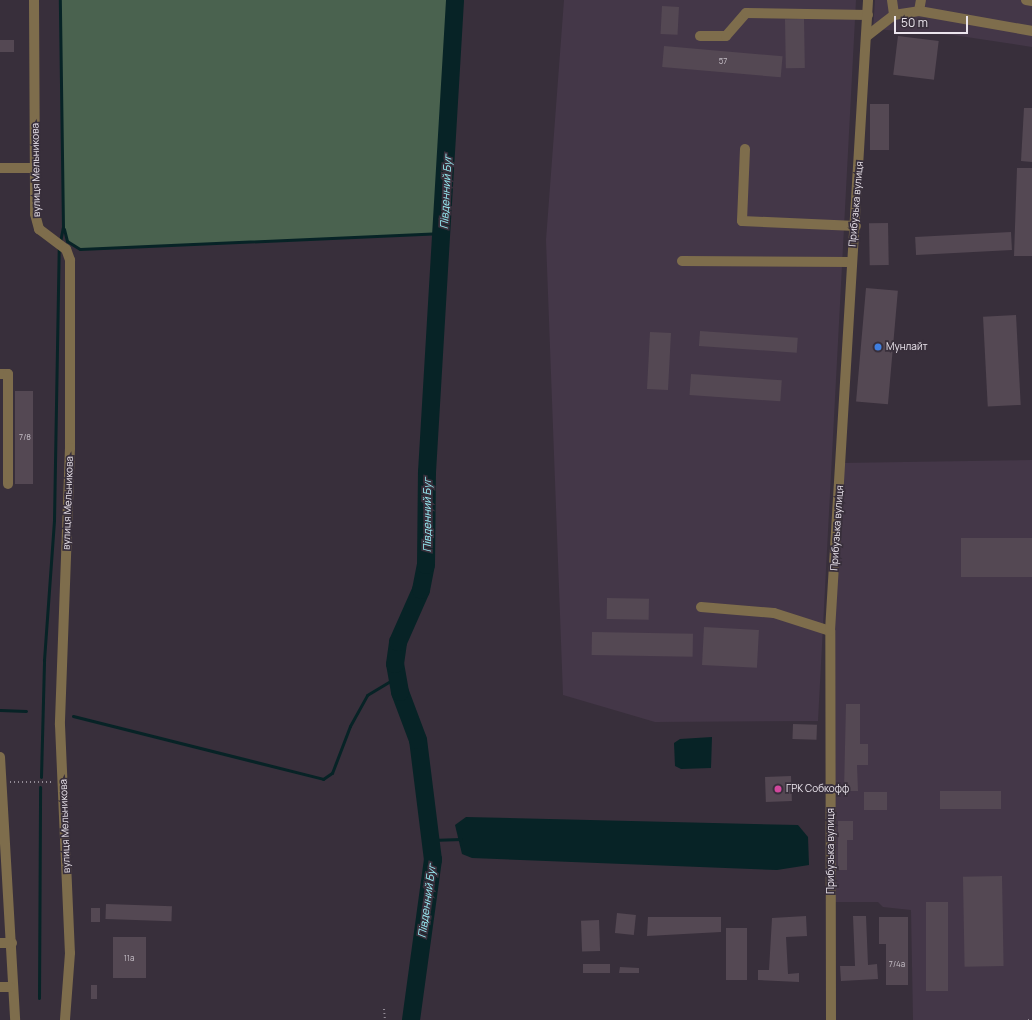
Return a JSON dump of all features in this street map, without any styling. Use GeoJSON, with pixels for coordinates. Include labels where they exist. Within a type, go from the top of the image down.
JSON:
{"type":"FeatureCollection","features":[{"type":"Feature","properties":{"kind":"street","name":"вулиця Мельникова"},"geometry":{"type":"LineString","coordinates":[[34,0],[35,168],[39,229],[66,249],[70,260],[70,448],[60,725],[70,954],[66,1020]]}},
{"type":"Feature","properties":{"kind":"street","name":"Прибузька вулиця"},"geometry":{"type":"LineString","coordinates":[[831,1020],[830,632],[851,262],[856,226],[868,0]]}},
{"type":"Feature","properties":{"kind":"street"},"geometry":{"type":"LineString","coordinates":[[892,0],[894,15]]}},
{"type":"Feature","properties":{"kind":"street"},"geometry":{"type":"LineString","coordinates":[[919,11],[921,0]]}},
{"type":"Feature","properties":{"kind":"street"},"geometry":{"type":"LineString","coordinates":[[1026,0],[1032,1]]}},
{"type":"Feature","properties":{"kind":"street"},"geometry":{"type":"LineString","coordinates":[[867,36],[894,15],[919,11],[1032,31]]}},
{"type":"Feature","properties":{"kind":"street"},"geometry":{"type":"LineString","coordinates":[[700,36],[726,36],[746,13],[868,15]]}},
{"type":"Feature","properties":{"kind":"street"},"geometry":{"type":"LineString","coordinates":[[746,149],[742,221],[856,226]]}},
{"type":"Feature","properties":{"kind":"street"},"geometry":{"type":"LineString","coordinates":[[0,168],[35,168]]}},
{"type":"Feature","properties":{"kind":"street"},"geometry":{"type":"LineString","coordinates":[[682,261],[851,262]]}},
{"type":"Feature","properties":{"kind":"street"},"geometry":{"type":"LineString","coordinates":[[0,374],[8,374],[8,484]]}},
{"type":"Feature","properties":{"kind":"street"},"geometry":{"type":"LineString","coordinates":[[701,607],[774,613],[830,632]]}},
{"type":"Feature","properties":{"kind":"street"},"geometry":{"type":"LineString","coordinates":[[0,757],[3,782],[9,911],[12,943],[5,987],[15,1020]]}},
{"type":"Feature","properties":{"kind":"street"},"geometry":{"type":"LineString","coordinates":[[0,901],[9,911]]}},
{"type":"Feature","properties":{"kind":"street"},"geometry":{"type":"LineString","coordinates":[[0,943],[12,943]]}},
{"type":"Feature","properties":{"kind":"path"},"geometry":{"type":"LineString","coordinates":[[3,782],[63,782]]}},
{"type":"Feature","properties":{"kind":"path"},"geometry":{"type":"LineString","coordinates":[[384,1009],[385,1020]]}},
{"type":"Feature","properties":{"kind":"shaded area"},"geometry":{"type":"Polygon","coordinates":[[[60,0],[455,0],[444,233],[80,249],[67,241],[63,227],[60,0]]]}},
{"type":"Feature","properties":{"kind":"shaded area"},"geometry":{"type":"Polygon","coordinates":[[[564,0],[856,0],[818,721],[655,722],[563,695],[546,240],[564,0]]]}},
{"type":"Feature","properties":{"kind":"shaded area"},"geometry":{"type":"Polygon","coordinates":[[[875,0],[1032,0],[1032,47],[953,35],[873,29],[875,0]]]}},
{"type":"Feature","properties":{"kind":"shaded area"},"geometry":{"type":"Polygon","coordinates":[[[1032,460],[1032,1020],[913,1020],[911,910],[883,907],[878,902],[831,902],[831,722],[841,463],[1032,460]]]}},
{"type":"Feature","properties":{"kind":"shaded area"},"geometry":{"type":"Polygon","coordinates":[[[712,737],[711,768],[681,769],[675,766],[674,743],[680,739],[712,737]]]}},
{"type":"Feature","properties":{"kind":"shaded area"},"geometry":{"type":"Polygon","coordinates":[[[466,817],[798,825],[808,837],[809,865],[777,870],[472,858],[462,854],[455,825],[466,817]]]}},
{"type":"Feature","properties":{"kind":"building"},"geometry":{"type":"Polygon","coordinates":[[[662,6],[679,7],[678,35],[661,34],[662,6]]]}},
{"type":"Feature","properties":{"kind":"building"},"geometry":{"type":"Polygon","coordinates":[[[785,19],[804,19],[805,68],[786,68],[785,19]]]}},
{"type":"Feature","properties":{"kind":"building"},"geometry":{"type":"Polygon","coordinates":[[[898,36],[939,41],[934,80],[893,75],[898,36]]]}},
{"type":"Feature","properties":{"kind":"building"},"geometry":{"type":"Polygon","coordinates":[[[0,40],[14,40],[14,52],[0,52],[0,40]]]}},
{"type":"Feature","properties":{"kind":"building"},"geometry":{"type":"Polygon","coordinates":[[[664,46],[783,56],[781,77],[662,67],[664,46]]]}},
{"type":"Feature","properties":{"kind":"building"},"geometry":{"type":"Polygon","coordinates":[[[870,104],[889,104],[889,150],[870,150],[870,104]]]}},
{"type":"Feature","properties":{"kind":"building"},"geometry":{"type":"Polygon","coordinates":[[[1024,108],[1032,108],[1032,162],[1021,161],[1024,108]]]}},
{"type":"Feature","properties":{"kind":"building"},"geometry":{"type":"Polygon","coordinates":[[[1017,168],[1032,168],[1032,256],[1014,256],[1017,168]]]}},
{"type":"Feature","properties":{"kind":"building"},"geometry":{"type":"Polygon","coordinates":[[[869,223],[888,223],[889,265],[870,265],[869,223]]]}},
{"type":"Feature","properties":{"kind":"building"},"geometry":{"type":"Polygon","coordinates":[[[1011,232],[1012,250],[916,255],[915,237],[1011,232]]]}},
{"type":"Feature","properties":{"kind":"building"},"geometry":{"type":"Polygon","coordinates":[[[866,288],[898,291],[888,404],[856,402],[866,288]]]}},
{"type":"Feature","properties":{"kind":"building"},"geometry":{"type":"Polygon","coordinates":[[[1016,315],[1021,405],[988,407],[983,317],[1016,315]]]}},
{"type":"Feature","properties":{"kind":"building"},"geometry":{"type":"Polygon","coordinates":[[[700,331],[798,338],[797,353],[699,346],[700,331]]]}},
{"type":"Feature","properties":{"kind":"building"},"geometry":{"type":"Polygon","coordinates":[[[650,332],[671,333],[668,390],[647,389],[650,332]]]}},
{"type":"Feature","properties":{"kind":"building"},"geometry":{"type":"Polygon","coordinates":[[[691,374],[782,380],[780,401],[690,395],[691,374]]]}},
{"type":"Feature","properties":{"kind":"building"},"geometry":{"type":"Polygon","coordinates":[[[15,391],[33,391],[33,484],[15,484],[15,391]]]}},
{"type":"Feature","properties":{"kind":"building"},"geometry":{"type":"Polygon","coordinates":[[[961,538],[1032,538],[1032,577],[961,577],[961,538]]]}},
{"type":"Feature","properties":{"kind":"building"},"geometry":{"type":"Polygon","coordinates":[[[607,598],[649,599],[649,620],[607,619],[607,598]]]}},
{"type":"Feature","properties":{"kind":"building"},"geometry":{"type":"Polygon","coordinates":[[[704,627],[759,630],[757,668],[702,665],[704,627]]]}},
{"type":"Feature","properties":{"kind":"building"},"geometry":{"type":"Polygon","coordinates":[[[592,632],[693,634],[693,657],[592,655],[592,632]]]}},
{"type":"Feature","properties":{"kind":"building"},"geometry":{"type":"Polygon","coordinates":[[[846,704],[860,704],[860,744],[868,744],[868,765],[857,765],[858,791],[844,791],[846,704]]]}},
{"type":"Feature","properties":{"kind":"building"},"geometry":{"type":"Polygon","coordinates":[[[793,724],[817,725],[816,740],[792,739],[793,724]]]}},
{"type":"Feature","properties":{"kind":"building","name":"ГРК Собкофф"},"geometry":{"type":"Polygon","coordinates":[[[791,776],[792,801],[766,802],[765,777],[791,776]]]}},
{"type":"Feature","properties":{"kind":"building"},"geometry":{"type":"Polygon","coordinates":[[[940,791],[1001,791],[1001,809],[940,809],[940,791]]]}},
{"type":"Feature","properties":{"kind":"building"},"geometry":{"type":"Polygon","coordinates":[[[864,792],[887,792],[887,810],[864,810],[864,792]]]}},
{"type":"Feature","properties":{"kind":"building"},"geometry":{"type":"Polygon","coordinates":[[[838,821],[853,821],[853,840],[847,840],[847,870],[838,870],[838,821]]]}},
{"type":"Feature","properties":{"kind":"building"},"geometry":{"type":"Polygon","coordinates":[[[1002,876],[1004,966],[965,967],[963,877],[1002,876]]]}},
{"type":"Feature","properties":{"kind":"building"},"geometry":{"type":"Polygon","coordinates":[[[926,902],[948,902],[948,991],[926,991],[926,902]]]}},
{"type":"Feature","properties":{"kind":"building"},"geometry":{"type":"Polygon","coordinates":[[[106,904],[172,906],[171,921],[105,919],[106,904]]]}},
{"type":"Feature","properties":{"kind":"building"},"geometry":{"type":"Polygon","coordinates":[[[91,908],[100,908],[100,922],[91,922],[91,908]]]}},
{"type":"Feature","properties":{"kind":"building"},"geometry":{"type":"Polygon","coordinates":[[[617,913],[636,915],[634,935],[615,933],[617,913]]]}},
{"type":"Feature","properties":{"kind":"building"},"geometry":{"type":"Polygon","coordinates":[[[806,916],[807,936],[786,937],[788,974],[799,973],[799,982],[758,980],[758,970],[769,970],[772,918],[806,916]]]}},
{"type":"Feature","properties":{"kind":"building"},"geometry":{"type":"Polygon","coordinates":[[[853,916],[866,916],[868,965],[877,964],[878,979],[841,981],[840,966],[855,966],[853,916]]]}},
{"type":"Feature","properties":{"kind":"building"},"geometry":{"type":"Polygon","coordinates":[[[648,917],[721,917],[721,932],[647,936],[648,917]]]}},
{"type":"Feature","properties":{"kind":"building"},"geometry":{"type":"Polygon","coordinates":[[[879,917],[908,917],[908,985],[886,985],[886,944],[879,944],[879,917]]]}},
{"type":"Feature","properties":{"kind":"building"},"geometry":{"type":"Polygon","coordinates":[[[599,920],[600,951],[582,952],[581,921],[599,920]]]}},
{"type":"Feature","properties":{"kind":"building"},"geometry":{"type":"Polygon","coordinates":[[[726,928],[747,928],[747,980],[726,980],[726,928]]]}},
{"type":"Feature","properties":{"kind":"building"},"geometry":{"type":"Polygon","coordinates":[[[113,937],[146,937],[146,978],[113,978],[113,937]]]}},
{"type":"Feature","properties":{"kind":"building"},"geometry":{"type":"Polygon","coordinates":[[[583,964],[610,964],[610,973],[583,973],[583,964]]]}},
{"type":"Feature","properties":{"kind":"building"},"geometry":{"type":"Polygon","coordinates":[[[620,967],[639,968],[639,973],[619,973],[620,967]]]}},
{"type":"Feature","properties":{"kind":"building"},"geometry":{"type":"Polygon","coordinates":[[[91,985],[97,985],[97,999],[91,999],[91,985]]]}},
{"type":"Feature","properties":{"kind":"waterway"},"geometry":{"type":"LineString","coordinates":[[60,0],[63,227],[60,242]]}},
{"type":"Feature","properties":{"kind":"waterway","name":"Південний Буг"},"geometry":{"type":"LineString","coordinates":[[411,1020],[433,860],[418,740],[400,692],[395,664],[398,642],[421,590],[426,565],[427,472],[455,0]]}},
{"type":"Feature","properties":{"kind":"waterway"},"geometry":{"type":"LineString","coordinates":[[64,229],[67,241],[80,249],[444,233]]}},
{"type":"Feature","properties":{"kind":"waterway"},"geometry":{"type":"LineString","coordinates":[[41,777],[44,660],[54,520],[59,247]]}},
{"type":"Feature","properties":{"kind":"waterway"},"geometry":{"type":"LineString","coordinates":[[73,716],[323,779],[332,773],[350,726],[367,695],[397,677]]}},
{"type":"Feature","properties":{"kind":"waterway"},"geometry":{"type":"LineString","coordinates":[[0,710],[26,711]]}},
{"type":"Feature","properties":{"kind":"waterway"},"geometry":{"type":"LineString","coordinates":[[39,998],[40,787]]}},
{"type":"Feature","properties":{"kind":"waterway"},"geometry":{"type":"LineString","coordinates":[[431,840],[461,839]]}},
{"type":"Feature","properties":{"kind":"place","name":"Мунлайт"},"geometry":{"type":"Point","coordinates":[878,347]}},
{"type":"Feature","properties":{"kind":"place","name":"ГРК Собкофф"},"geometry":{"type":"Point","coordinates":[778,789]}}]}
